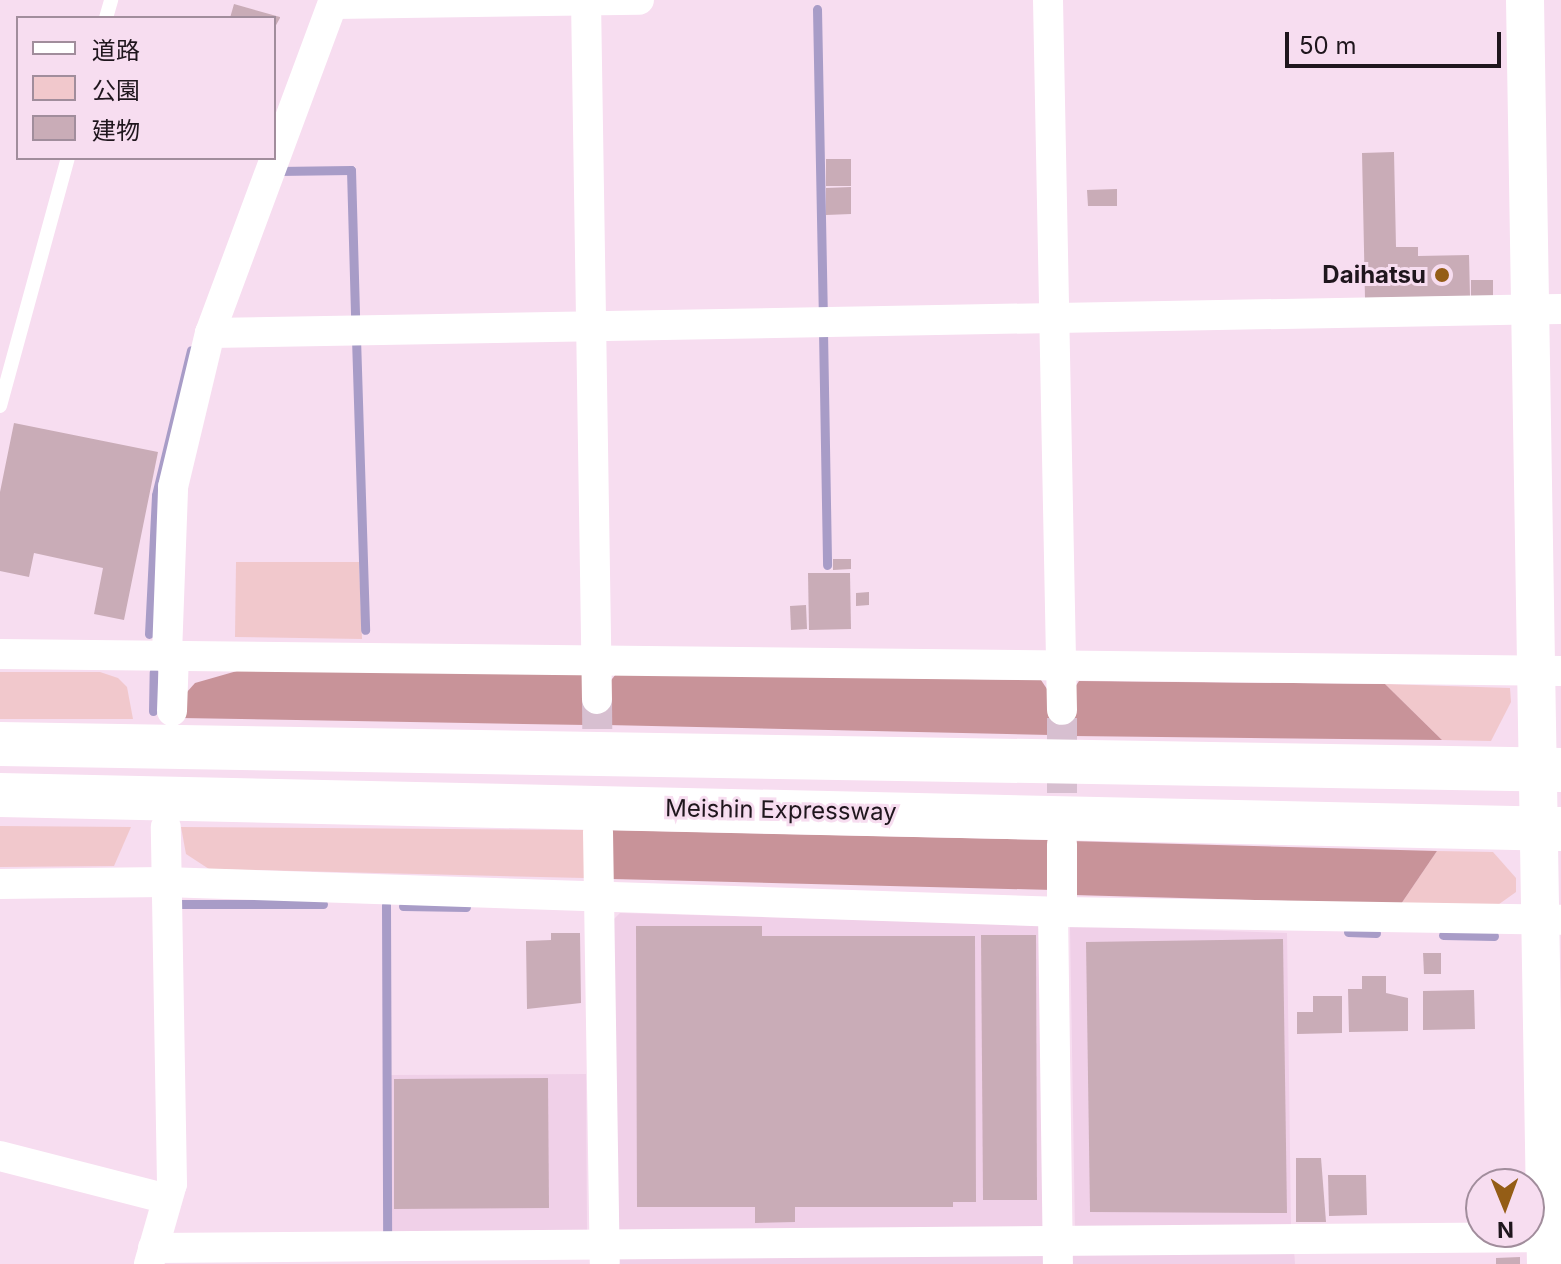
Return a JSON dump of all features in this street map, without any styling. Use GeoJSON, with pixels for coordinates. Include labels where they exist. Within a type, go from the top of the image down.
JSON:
{"type":"FeatureCollection","features":[{"type":"Feature","properties":{"kind":"highway"},"geometry":{"type":"LineString","coordinates":[[0,744],[1561,770]]}},
{"type":"Feature","properties":{"kind":"highway","name":"Meishin Expressway"},"geometry":{"type":"LineString","coordinates":[[0,795],[1561,829]]}},
{"type":"Feature","properties":{"kind":"street"},"geometry":{"type":"LineString","coordinates":[[276,157],[334,2],[639,0]]}},
{"type":"Feature","properties":{"kind":"street"},"geometry":{"type":"LineString","coordinates":[[1048,0],[1062,710]]}},
{"type":"Feature","properties":{"kind":"street"},"geometry":{"type":"LineString","coordinates":[[166,827],[164,882],[172,1184],[151,1256],[1058,1253],[1551,1246],[1552,920],[1546,309],[1525,0]]}},
{"type":"Feature","properties":{"kind":"street"},"geometry":{"type":"LineString","coordinates":[[586,1],[597,699]]}},
{"type":"Feature","properties":{"kind":"street"},"geometry":{"type":"LineString","coordinates":[[172,711],[173,487],[210,333],[275,160]]}},
{"type":"Feature","properties":{"kind":"street"},"geometry":{"type":"LineString","coordinates":[[210,333],[1546,309]]}},
{"type":"Feature","properties":{"kind":"street"},"geometry":{"type":"LineString","coordinates":[[0,654],[1550,671]]}},
{"type":"Feature","properties":{"kind":"street"},"geometry":{"type":"LineString","coordinates":[[598,832],[605,1254]]}},
{"type":"Feature","properties":{"kind":"street"},"geometry":{"type":"LineString","coordinates":[[1058,1253],[1057,912],[1062,844]]}},
{"type":"Feature","properties":{"kind":"street"},"geometry":{"type":"LineString","coordinates":[[0,884],[164,882],[1057,912],[1552,920]]}},
{"type":"Feature","properties":{"kind":"street"},"geometry":{"type":"LineString","coordinates":[[0,1156],[167,1199]]}},
{"type":"Feature","properties":{"kind":"lane"},"geometry":{"type":"LineString","coordinates":[[0,406],[67,160]]}},
{"type":"Feature","properties":{"kind":"shaded area"},"geometry":{"type":"Polygon","coordinates":[[[237,671],[580,672],[586,679],[586,725],[181,718],[187,692],[195,683],[237,671]]]}},
{"type":"Feature","properties":{"kind":"shaded area"},"geometry":{"type":"Polygon","coordinates":[[[616,674],[1041,680],[1049,692],[1050,735],[607,725],[608,684],[616,674]]]}},
{"type":"Feature","properties":{"kind":"shaded area"},"geometry":{"type":"Polygon","coordinates":[[[1079,681],[1385,684],[1442,740],[1073,736],[1073,690],[1079,681]]]}},
{"type":"Feature","properties":{"kind":"shaded area"},"geometry":{"type":"Polygon","coordinates":[[[609,830],[1053,840],[1053,890],[613,879],[609,830]]]}},
{"type":"Feature","properties":{"kind":"shaded area"},"geometry":{"type":"Polygon","coordinates":[[[1070,841],[1437,851],[1401,904],[1073,895],[1070,841]]]}},
{"type":"Feature","properties":{"kind":"shaded area"},"geometry":{"type":"Polygon","coordinates":[[[620,913],[1042,925],[1044,1233],[613,1235],[611,922],[620,913]]]}},
{"type":"Feature","properties":{"kind":"shaded area"},"geometry":{"type":"Polygon","coordinates":[[[1070,926],[1287,933],[1291,1227],[1075,1230],[1070,926]]]}},
{"type":"Feature","properties":{"kind":"shaded area"},"geometry":{"type":"Polygon","coordinates":[[[586,1074],[587,1236],[390,1237],[390,1075],[586,1074]]]}},
{"type":"Feature","properties":{"kind":"shaded area"},"geometry":{"type":"Polygon","coordinates":[[[1294,1249],[1295,1264],[1071,1264],[1071,1252],[1294,1249]]]}},
{"type":"Feature","properties":{"kind":"shaded area"},"geometry":{"type":"Polygon","coordinates":[[[1051,1256],[1051,1264],[611,1264],[611,1257],[1051,1256]]]}},
{"type":"Feature","properties":{"kind":"green space"},"geometry":{"type":"Polygon","coordinates":[[[236,562],[359,562],[362,639],[235,637],[236,562]]]}},
{"type":"Feature","properties":{"kind":"green space"},"geometry":{"type":"Polygon","coordinates":[[[0,672],[100,672],[118,678],[127,687],[133,719],[0,719],[0,672]]]}},
{"type":"Feature","properties":{"kind":"green space"},"geometry":{"type":"Polygon","coordinates":[[[1385,684],[1510,688],[1511,702],[1491,741],[1442,740],[1385,684]]]}},
{"type":"Feature","properties":{"kind":"green space"},"geometry":{"type":"Polygon","coordinates":[[[0,826],[131,827],[114,866],[0,867],[0,826]]]}},
{"type":"Feature","properties":{"kind":"green space"},"geometry":{"type":"Polygon","coordinates":[[[181,827],[587,830],[588,873],[584,878],[209,869],[186,854],[181,827]]]}},
{"type":"Feature","properties":{"kind":"green space"},"geometry":{"type":"Polygon","coordinates":[[[1437,851],[1493,852],[1516,878],[1516,892],[1495,907],[1401,904],[1437,851]]]}},
{"type":"Feature","properties":{"kind":"building"},"geometry":{"type":"Polygon","coordinates":[[[234,4],[280,17],[280,18],[276,25],[276,16],[231,16],[234,4]]]}},
{"type":"Feature","properties":{"kind":"building"},"geometry":{"type":"Polygon","coordinates":[[[1394,152],[1396,247],[1418,247],[1418,256],[1469,255],[1470,296],[1365,298],[1362,153],[1394,152]]]}},
{"type":"Feature","properties":{"kind":"building"},"geometry":{"type":"Polygon","coordinates":[[[826,159],[851,159],[851,186],[826,186],[826,159]]]}},
{"type":"Feature","properties":{"kind":"building"},"geometry":{"type":"Polygon","coordinates":[[[851,187],[851,214],[826,215],[826,188],[851,187]]]}},
{"type":"Feature","properties":{"kind":"building"},"geometry":{"type":"Polygon","coordinates":[[[1117,189],[1117,206],[1088,206],[1087,190],[1117,189]]]}},
{"type":"Feature","properties":{"kind":"building"},"geometry":{"type":"Polygon","coordinates":[[[1471,280],[1493,280],[1493,296],[1471,296],[1471,280]]]}},
{"type":"Feature","properties":{"kind":"building"},"geometry":{"type":"Polygon","coordinates":[[[14,423],[158,452],[124,620],[94,614],[103,568],[34,553],[29,577],[0,571],[0,492],[14,423]]]}},
{"type":"Feature","properties":{"kind":"building"},"geometry":{"type":"Polygon","coordinates":[[[833,559],[851,559],[851,569],[833,570],[833,559]]]}},
{"type":"Feature","properties":{"kind":"building"},"geometry":{"type":"Polygon","coordinates":[[[808,573],[850,573],[851,629],[809,630],[808,573]]]}},
{"type":"Feature","properties":{"kind":"building"},"geometry":{"type":"Polygon","coordinates":[[[869,592],[869,605],[856,606],[856,593],[869,592]]]}},
{"type":"Feature","properties":{"kind":"building"},"geometry":{"type":"Polygon","coordinates":[[[806,605],[807,629],[791,630],[790,606],[806,605]]]}},
{"type":"Feature","properties":{"kind":"building"},"geometry":{"type":"Polygon","coordinates":[[[636,926],[762,926],[762,936],[975,936],[976,1202],[953,1202],[953,1207],[795,1207],[795,1222],[755,1223],[755,1207],[637,1207],[636,926]]]}},
{"type":"Feature","properties":{"kind":"building"},"geometry":{"type":"Polygon","coordinates":[[[551,933],[580,933],[581,1003],[527,1009],[526,941],[551,940],[551,933]]]}},
{"type":"Feature","properties":{"kind":"building"},"geometry":{"type":"Polygon","coordinates":[[[981,935],[1036,935],[1037,1200],[983,1200],[981,935]]]}},
{"type":"Feature","properties":{"kind":"building"},"geometry":{"type":"Polygon","coordinates":[[[1283,939],[1287,1213],[1090,1212],[1086,942],[1283,939]]]}},
{"type":"Feature","properties":{"kind":"building"},"geometry":{"type":"Polygon","coordinates":[[[1423,953],[1441,953],[1441,974],[1424,974],[1423,953]]]}},
{"type":"Feature","properties":{"kind":"building"},"geometry":{"type":"Polygon","coordinates":[[[1362,976],[1386,976],[1386,993],[1408,998],[1408,1031],[1349,1032],[1348,989],[1362,989],[1362,976]]]}},
{"type":"Feature","properties":{"kind":"building"},"geometry":{"type":"Polygon","coordinates":[[[1474,990],[1475,1029],[1423,1030],[1423,991],[1474,990]]]}},
{"type":"Feature","properties":{"kind":"building"},"geometry":{"type":"Polygon","coordinates":[[[1313,996],[1342,996],[1342,1033],[1297,1034],[1297,1012],[1313,1012],[1313,996]]]}},
{"type":"Feature","properties":{"kind":"building"},"geometry":{"type":"Polygon","coordinates":[[[548,1078],[549,1208],[394,1209],[394,1079],[548,1078]]]}},
{"type":"Feature","properties":{"kind":"building"},"geometry":{"type":"Polygon","coordinates":[[[1296,1158],[1321,1158],[1326,1222],[1296,1222],[1296,1158]]]}},
{"type":"Feature","properties":{"kind":"building"},"geometry":{"type":"Polygon","coordinates":[[[1328,1175],[1366,1175],[1367,1215],[1329,1216],[1328,1175]]]}},
{"type":"Feature","properties":{"kind":"building"},"geometry":{"type":"Polygon","coordinates":[[[1520,1257],[1520,1264],[1496,1264],[1496,1258],[1520,1257]]]}},
{"type":"Feature","properties":{"kind":"waterway"},"geometry":{"type":"LineString","coordinates":[[817,9],[823,309]]}},
{"type":"Feature","properties":{"kind":"waterway"},"geometry":{"type":"LineString","coordinates":[[278,171],[351,170],[355,315]]}},
{"type":"Feature","properties":{"kind":"waterway"},"geometry":{"type":"LineString","coordinates":[[823,331],[827,565]]}},
{"type":"Feature","properties":{"kind":"waterway"},"geometry":{"type":"LineString","coordinates":[[356,338],[365,630]]}},
{"type":"Feature","properties":{"kind":"waterway"},"geometry":{"type":"LineString","coordinates":[[149,634],[156,495],[191,350]]}},
{"type":"Feature","properties":{"kind":"waterway"},"geometry":{"type":"LineString","coordinates":[[153,711],[154,672]]}},
{"type":"Feature","properties":{"kind":"waterway"},"geometry":{"type":"LineString","coordinates":[[171,904],[323,904]]}},
{"type":"Feature","properties":{"kind":"waterway"},"geometry":{"type":"LineString","coordinates":[[386,905],[387,1232]]}},
{"type":"Feature","properties":{"kind":"waterway"},"geometry":{"type":"LineString","coordinates":[[403,906],[466,907]]}},
{"type":"Feature","properties":{"kind":"waterway"},"geometry":{"type":"LineString","coordinates":[[1348,932],[1376,933]]}},
{"type":"Feature","properties":{"kind":"waterway"},"geometry":{"type":"LineString","coordinates":[[1443,935],[1494,936]]}},
{"type":"Feature","properties":{"kind":"tunnel"},"geometry":{"type":"LineString","coordinates":[[597,699],[598,826]]}},
{"type":"Feature","properties":{"kind":"tunnel"},"geometry":{"type":"LineString","coordinates":[[1062,710],[1062,838]]}},
{"type":"Feature","properties":{"kind":"place","name":"Daihatsu"},"geometry":{"type":"Point","coordinates":[1442,275]}}]}
